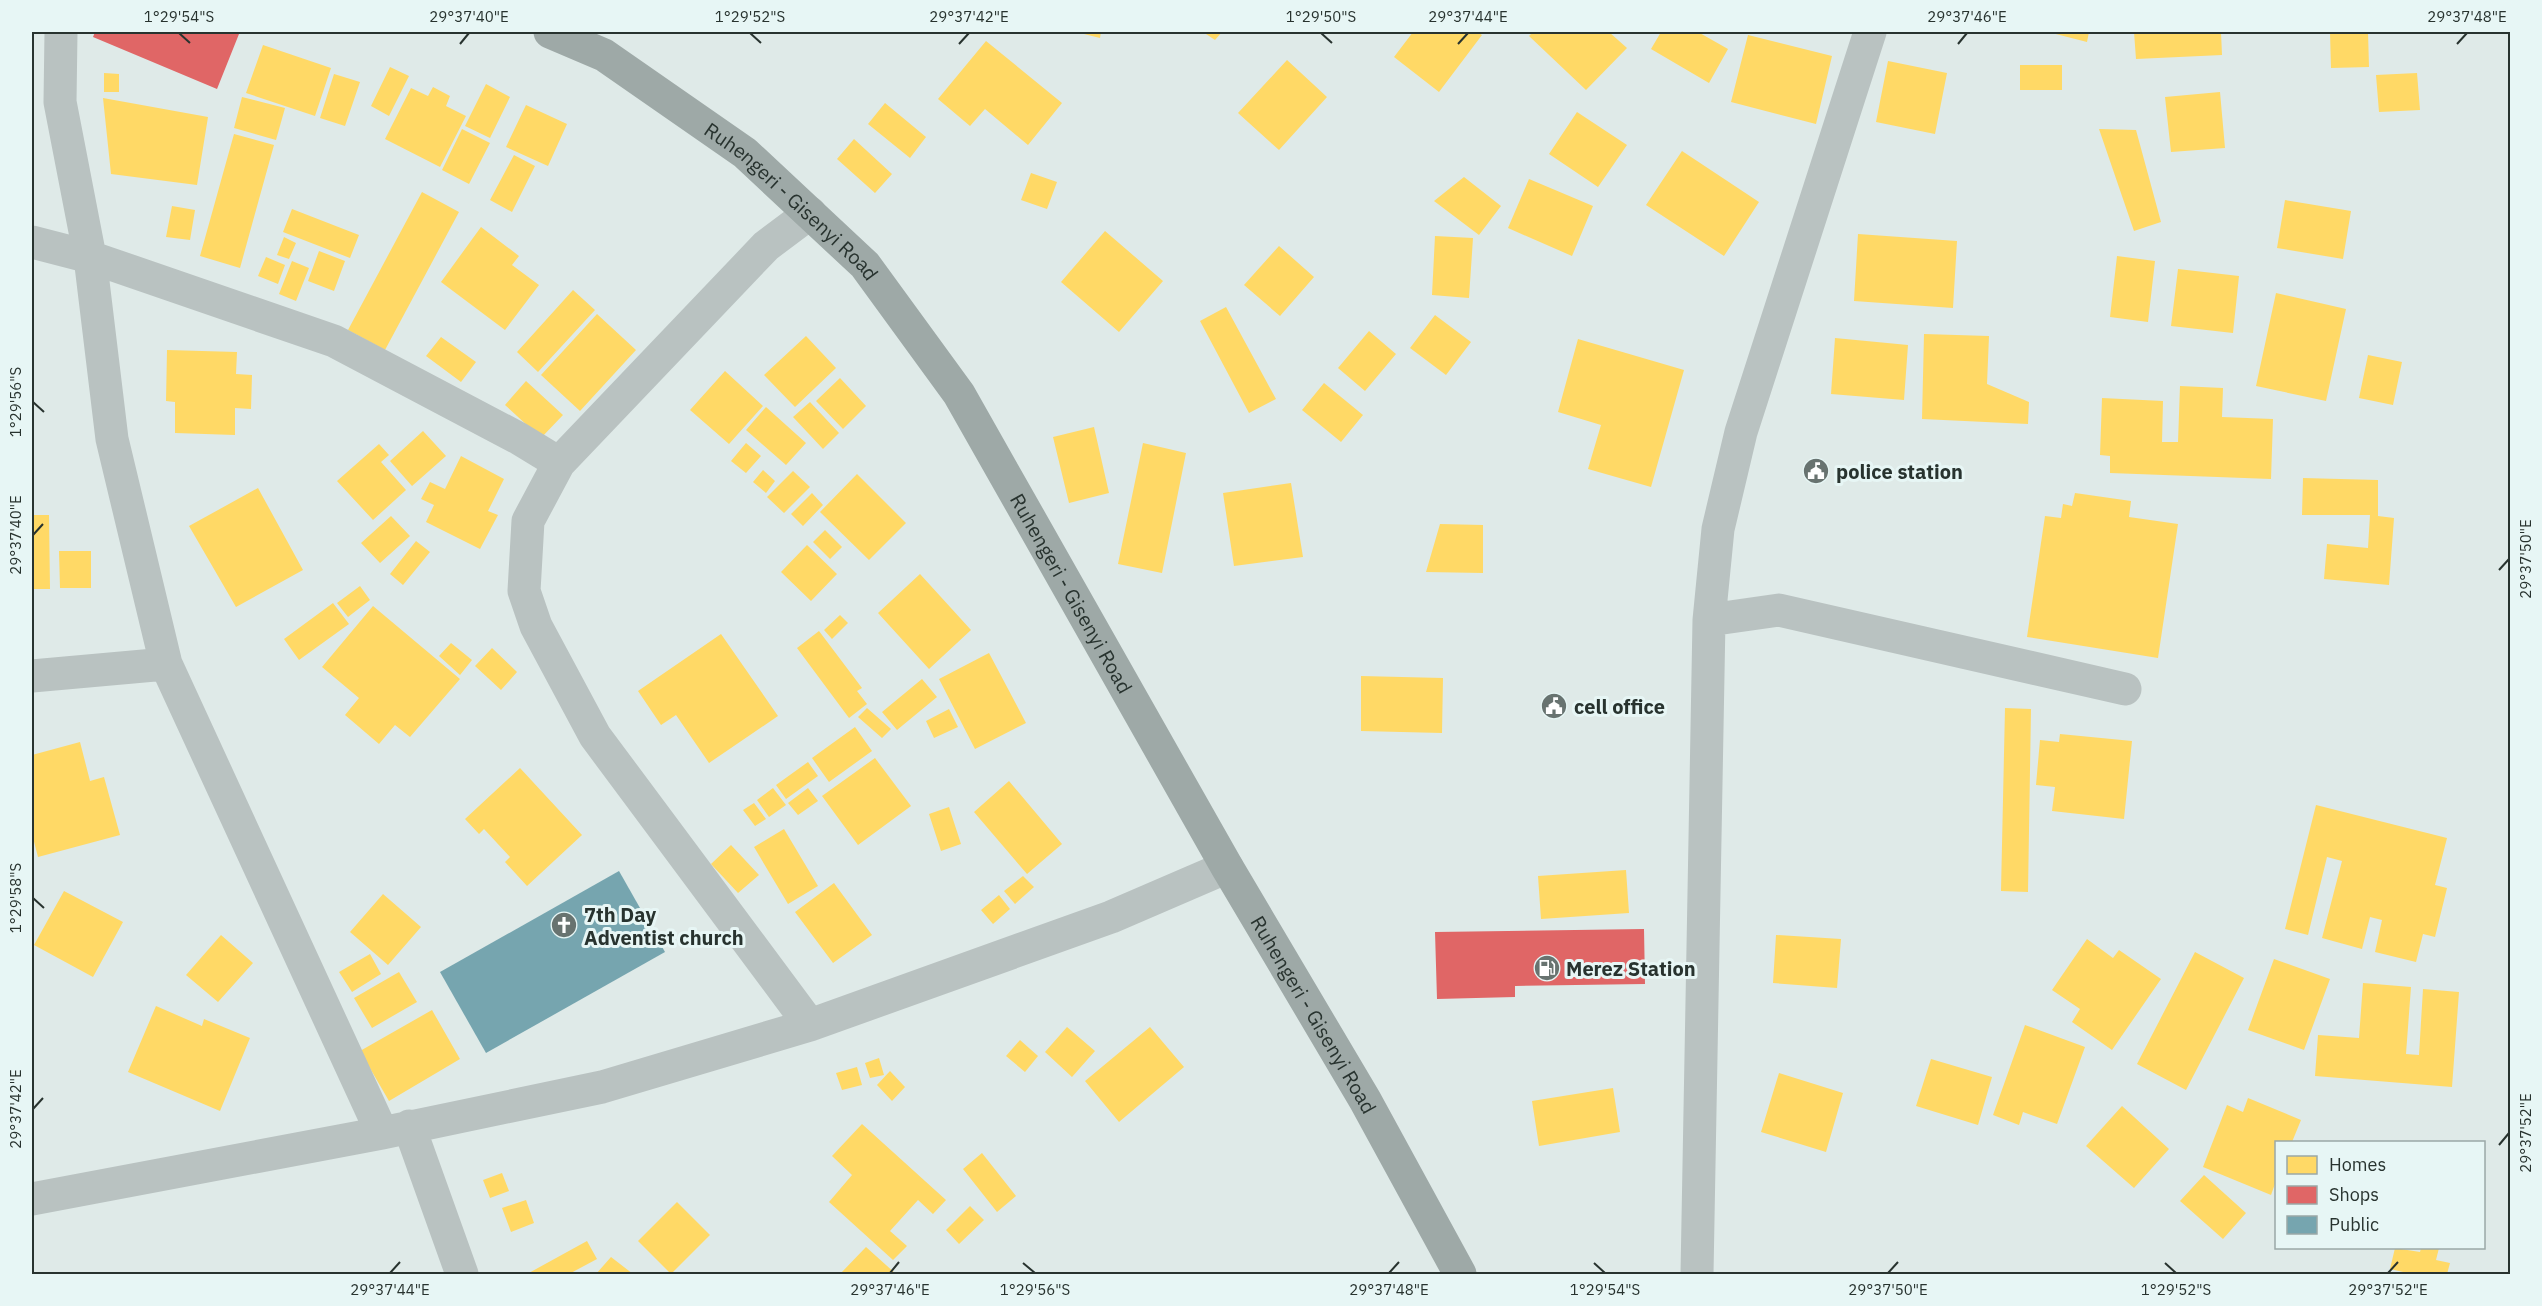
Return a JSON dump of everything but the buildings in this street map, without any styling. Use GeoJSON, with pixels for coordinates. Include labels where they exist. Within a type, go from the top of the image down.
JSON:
{"type":"FeatureCollection","features":[{"type":"Feature","properties":{"kind":"highway","name":"Ruhengeri - Gisenyi Road"},"geometry":{"type":"LineString","coordinates":[[550,32],[604,55],[745,153],[865,265],[959,394],[1227,867],[1365,1100],[1460,1275]]}},
{"type":"Feature","properties":{"kind":"street"},"geometry":{"type":"LineString","coordinates":[[61,32],[60,102],[90,257],[112,439],[166,664],[396,1130],[462,1275]]}},
{"type":"Feature","properties":{"kind":"street"},"geometry":{"type":"LineString","coordinates":[[1698,1275],[1709,620],[1718,529],[1741,432],[1870,32]]}},
{"type":"Feature","properties":{"kind":"street"},"geometry":{"type":"LineString","coordinates":[[810,213],[766,246],[559,463],[528,520],[524,591],[536,626],[595,736],[810,1025]]}},
{"type":"Feature","properties":{"kind":"street"},"geometry":{"type":"LineString","coordinates":[[32,242],[90,257],[334,341],[518,438],[559,463]]}},
{"type":"Feature","properties":{"kind":"street"},"geometry":{"type":"LineString","coordinates":[[1709,620],[1779,610],[2125,688]]}},
{"type":"Feature","properties":{"kind":"street"},"geometry":{"type":"LineString","coordinates":[[32,676],[166,664]]}},
{"type":"Feature","properties":{"kind":"street"},"geometry":{"type":"LineString","coordinates":[[32,1199],[396,1130],[602,1087],[810,1025],[1111,917],[1227,867]]}},
{"type":"Feature","properties":{"kind":"place","name":"police station"},"geometry":{"type":"Point","coordinates":[1816,471]}},
{"type":"Feature","properties":{"kind":"place","name":"cell office"},"geometry":{"type":"Point","coordinates":[1554,706]}},
{"type":"Feature","properties":{"kind":"place","name":"7th Day Adventist church"},"geometry":{"type":"Point","coordinates":[564,925]}},
{"type":"Feature","properties":{"kind":"place","name":"Merez Station"},"geometry":{"type":"Point","coordinates":[1547,968]}}]}
